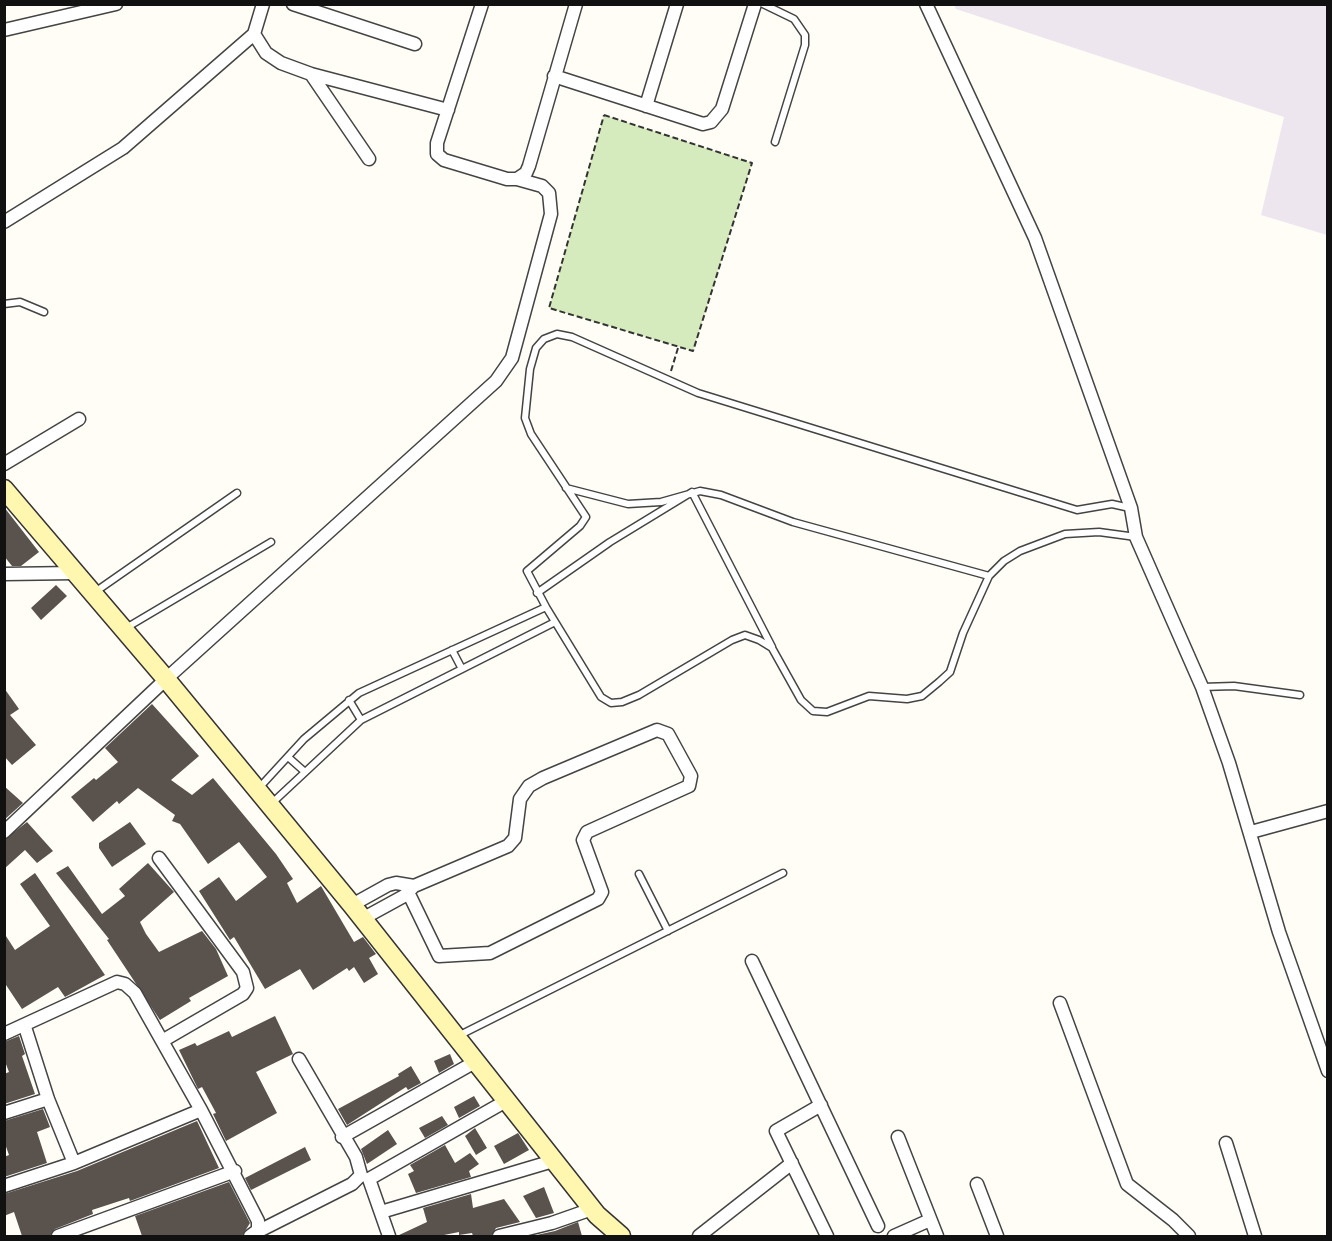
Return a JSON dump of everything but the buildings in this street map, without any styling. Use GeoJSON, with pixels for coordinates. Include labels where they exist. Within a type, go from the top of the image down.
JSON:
{"type":"FeatureCollection","features":[{"type":"Feature","properties":{"kind":"street"},"geometry":{"type":"LineString","coordinates":[[4,30],[116,4]]}},
{"type":"Feature","properties":{"kind":"street"},"geometry":{"type":"LineString","coordinates":[[4,222],[123,148],[254,34],[263,4]]}},
{"type":"Feature","properties":{"kind":"street"},"geometry":{"type":"LineString","coordinates":[[293,4],[415,44]]}},
{"type":"Feature","properties":{"kind":"street"},"geometry":{"type":"LineString","coordinates":[[4,832],[165,679],[495,381],[512,358],[550,214],[549,193],[542,186],[495,176],[444,160],[437,154],[437,143],[482,4]]}},
{"type":"Feature","properties":{"kind":"street"},"geometry":{"type":"LineString","coordinates":[[517,179],[526,173],[529,166],[576,4]]}},
{"type":"Feature","properties":{"kind":"street"},"geometry":{"type":"LineString","coordinates":[[646,106],[677,4]]}},
{"type":"Feature","properties":{"kind":"street"},"geometry":{"type":"LineString","coordinates":[[554,76],[703,124],[718,117],[755,4]]}},
{"type":"Feature","properties":{"kind":"street"},"geometry":{"type":"LineString","coordinates":[[926,4],[1035,238],[1131,508],[1137,537],[1202,687],[1251,832],[1279,932],[1328,1071]]}},
{"type":"Feature","properties":{"kind":"street"},"geometry":{"type":"LineString","coordinates":[[254,34],[266,53],[281,63],[311,74],[448,110]]}},
{"type":"Feature","properties":{"kind":"street"},"geometry":{"type":"LineString","coordinates":[[311,74],[369,159]]}},
{"type":"Feature","properties":{"kind":"street"},"geometry":{"type":"LineString","coordinates":[[4,464],[79,418]]}},
{"type":"Feature","properties":{"kind":"street"},"geometry":{"type":"LineString","coordinates":[[4,489],[165,679],[357,912],[592,1209],[621,1236]]}},
{"type":"Feature","properties":{"kind":"street"},"geometry":{"type":"LineString","coordinates":[[4,574],[75,573]]}},
{"type":"Feature","properties":{"kind":"street"},"geometry":{"type":"LineString","coordinates":[[357,912],[388,885],[396,883],[411,889],[439,956],[490,953],[598,899],[603,892],[583,840],[587,832],[688,786],[691,776],[668,734],[657,730],[528,786],[520,799],[515,838],[508,846],[411,889],[357,912]]}},
{"type":"Feature","properties":{"kind":"street"},"geometry":{"type":"LineString","coordinates":[[1251,832],[1328,811]]}},
{"type":"Feature","properties":{"kind":"street"},"geometry":{"type":"LineString","coordinates":[[159,858],[243,972],[247,988],[243,994],[162,1041]]}},
{"type":"Feature","properties":{"kind":"street"},"geometry":{"type":"LineString","coordinates":[[752,961],[878,1226]]}},
{"type":"Feature","properties":{"kind":"street"},"geometry":{"type":"LineString","coordinates":[[4,1035],[117,982],[125,984],[135,993],[235,1171],[258,1221],[254,1234]]}},
{"type":"Feature","properties":{"kind":"street"},"geometry":{"type":"LineString","coordinates":[[1060,1003],[1127,1184],[1173,1220],[1189,1236]]}},
{"type":"Feature","properties":{"kind":"street"},"geometry":{"type":"LineString","coordinates":[[25,1027],[48,1099],[75,1162]]}},
{"type":"Feature","properties":{"kind":"street"},"geometry":{"type":"LineString","coordinates":[[254,1234],[352,1184],[361,1175],[356,1157],[342,1137],[298,1059]]}},
{"type":"Feature","properties":{"kind":"street"},"geometry":{"type":"LineString","coordinates":[[342,1137],[475,1062]]}},
{"type":"Feature","properties":{"kind":"street"},"geometry":{"type":"LineString","coordinates":[[4,1113],[48,1099]]}},
{"type":"Feature","properties":{"kind":"street"},"geometry":{"type":"LineString","coordinates":[[389,1236],[369,1179],[506,1101]]}},
{"type":"Feature","properties":{"kind":"street"},"geometry":{"type":"LineString","coordinates":[[821,1105],[776,1131],[827,1236]]}},
{"type":"Feature","properties":{"kind":"street"},"geometry":{"type":"LineString","coordinates":[[4,1186],[75,1162],[201,1110]]}},
{"type":"Feature","properties":{"kind":"street"},"geometry":{"type":"LineString","coordinates":[[898,1137],[937,1236]]}},
{"type":"Feature","properties":{"kind":"street"},"geometry":{"type":"LineString","coordinates":[[1226,1143],[1255,1236]]}},
{"type":"Feature","properties":{"kind":"street"},"geometry":{"type":"LineString","coordinates":[[381,1212],[553,1161]]}},
{"type":"Feature","properties":{"kind":"street"},"geometry":{"type":"LineString","coordinates":[[699,1236],[792,1162]]}},
{"type":"Feature","properties":{"kind":"street"},"geometry":{"type":"LineString","coordinates":[[58,1236],[235,1171]]}},
{"type":"Feature","properties":{"kind":"street"},"geometry":{"type":"LineString","coordinates":[[977,1184],[997,1236]]}},
{"type":"Feature","properties":{"kind":"street"},"geometry":{"type":"LineString","coordinates":[[498,1236],[552,1223],[592,1209]]}},
{"type":"Feature","properties":{"kind":"street"},"geometry":{"type":"LineString","coordinates":[[894,1236],[930,1220]]}},
{"type":"Feature","properties":{"kind":"lane"},"geometry":{"type":"LineString","coordinates":[[763,4],[794,19],[805,35],[775,142]]}},
{"type":"Feature","properties":{"kind":"lane"},"geometry":{"type":"LineString","coordinates":[[4,304],[20,302],[44,312]]}},
{"type":"Feature","properties":{"kind":"lane"},"geometry":{"type":"LineString","coordinates":[[772,648],[759,640],[745,636],[732,640],[639,695],[622,702],[611,703],[601,697],[537,593],[527,571],[580,526],[586,517],[531,434],[525,418],[530,369],[536,348],[544,339],[557,334],[572,337],[698,393],[1077,510],[1112,504],[1131,508]]}},
{"type":"Feature","properties":{"kind":"lane"},"geometry":{"type":"LineString","coordinates":[[566,488],[628,504],[645,504],[692,492],[721,495],[793,522],[989,576]]}},
{"type":"Feature","properties":{"kind":"lane"},"geometry":{"type":"LineString","coordinates":[[537,593],[610,542],[692,492]]}},
{"type":"Feature","properties":{"kind":"lane"},"geometry":{"type":"LineString","coordinates":[[692,492],[772,648],[801,700],[813,711],[826,712],[869,696],[907,699],[922,696],[950,672],[963,633],[989,576],[1004,561],[1020,551],[1065,534],[1099,532],[1137,537]]}},
{"type":"Feature","properties":{"kind":"lane"},"geometry":{"type":"LineString","coordinates":[[92,594],[237,493]]}},
{"type":"Feature","properties":{"kind":"lane"},"geometry":{"type":"LineString","coordinates":[[123,630],[271,542]]}},
{"type":"Feature","properties":{"kind":"lane"},"geometry":{"type":"LineString","coordinates":[[256,791],[304,739],[359,693],[546,607]]}},
{"type":"Feature","properties":{"kind":"lane"},"geometry":{"type":"LineString","coordinates":[[269,806],[361,720],[555,622]]}},
{"type":"Feature","properties":{"kind":"lane"},"geometry":{"type":"LineString","coordinates":[[453,650],[462,669]]}},
{"type":"Feature","properties":{"kind":"lane"},"geometry":{"type":"LineString","coordinates":[[1202,687],[1234,686],[1300,694]]}},
{"type":"Feature","properties":{"kind":"lane"},"geometry":{"type":"LineString","coordinates":[[350,700],[361,720]]}},
{"type":"Feature","properties":{"kind":"lane"},"geometry":{"type":"LineString","coordinates":[[288,757],[305,772]]}},
{"type":"Feature","properties":{"kind":"lane"},"geometry":{"type":"LineString","coordinates":[[455,1038],[783,873]]}},
{"type":"Feature","properties":{"kind":"lane"},"geometry":{"type":"LineString","coordinates":[[639,874],[668,931]]}},
{"type":"Feature","properties":{"kind":"path"},"geometry":{"type":"LineString","coordinates":[[604,115],[752,163],[693,351],[678,347],[549,308],[604,115]]}},
{"type":"Feature","properties":{"kind":"path"},"geometry":{"type":"LineString","coordinates":[[668,380],[678,347]]}},
{"type":"Feature","properties":{"kind":"shaded area"},"geometry":{"type":"Polygon","coordinates":[[[954,5],[1327,5],[1327,235],[1261,215],[1284,117],[956,9],[954,5]]]}},
{"type":"Feature","properties":{"kind":"green space"},"geometry":{"type":"Polygon","coordinates":[[[604,115],[752,163],[693,351],[549,308],[604,115]]]}}]}
